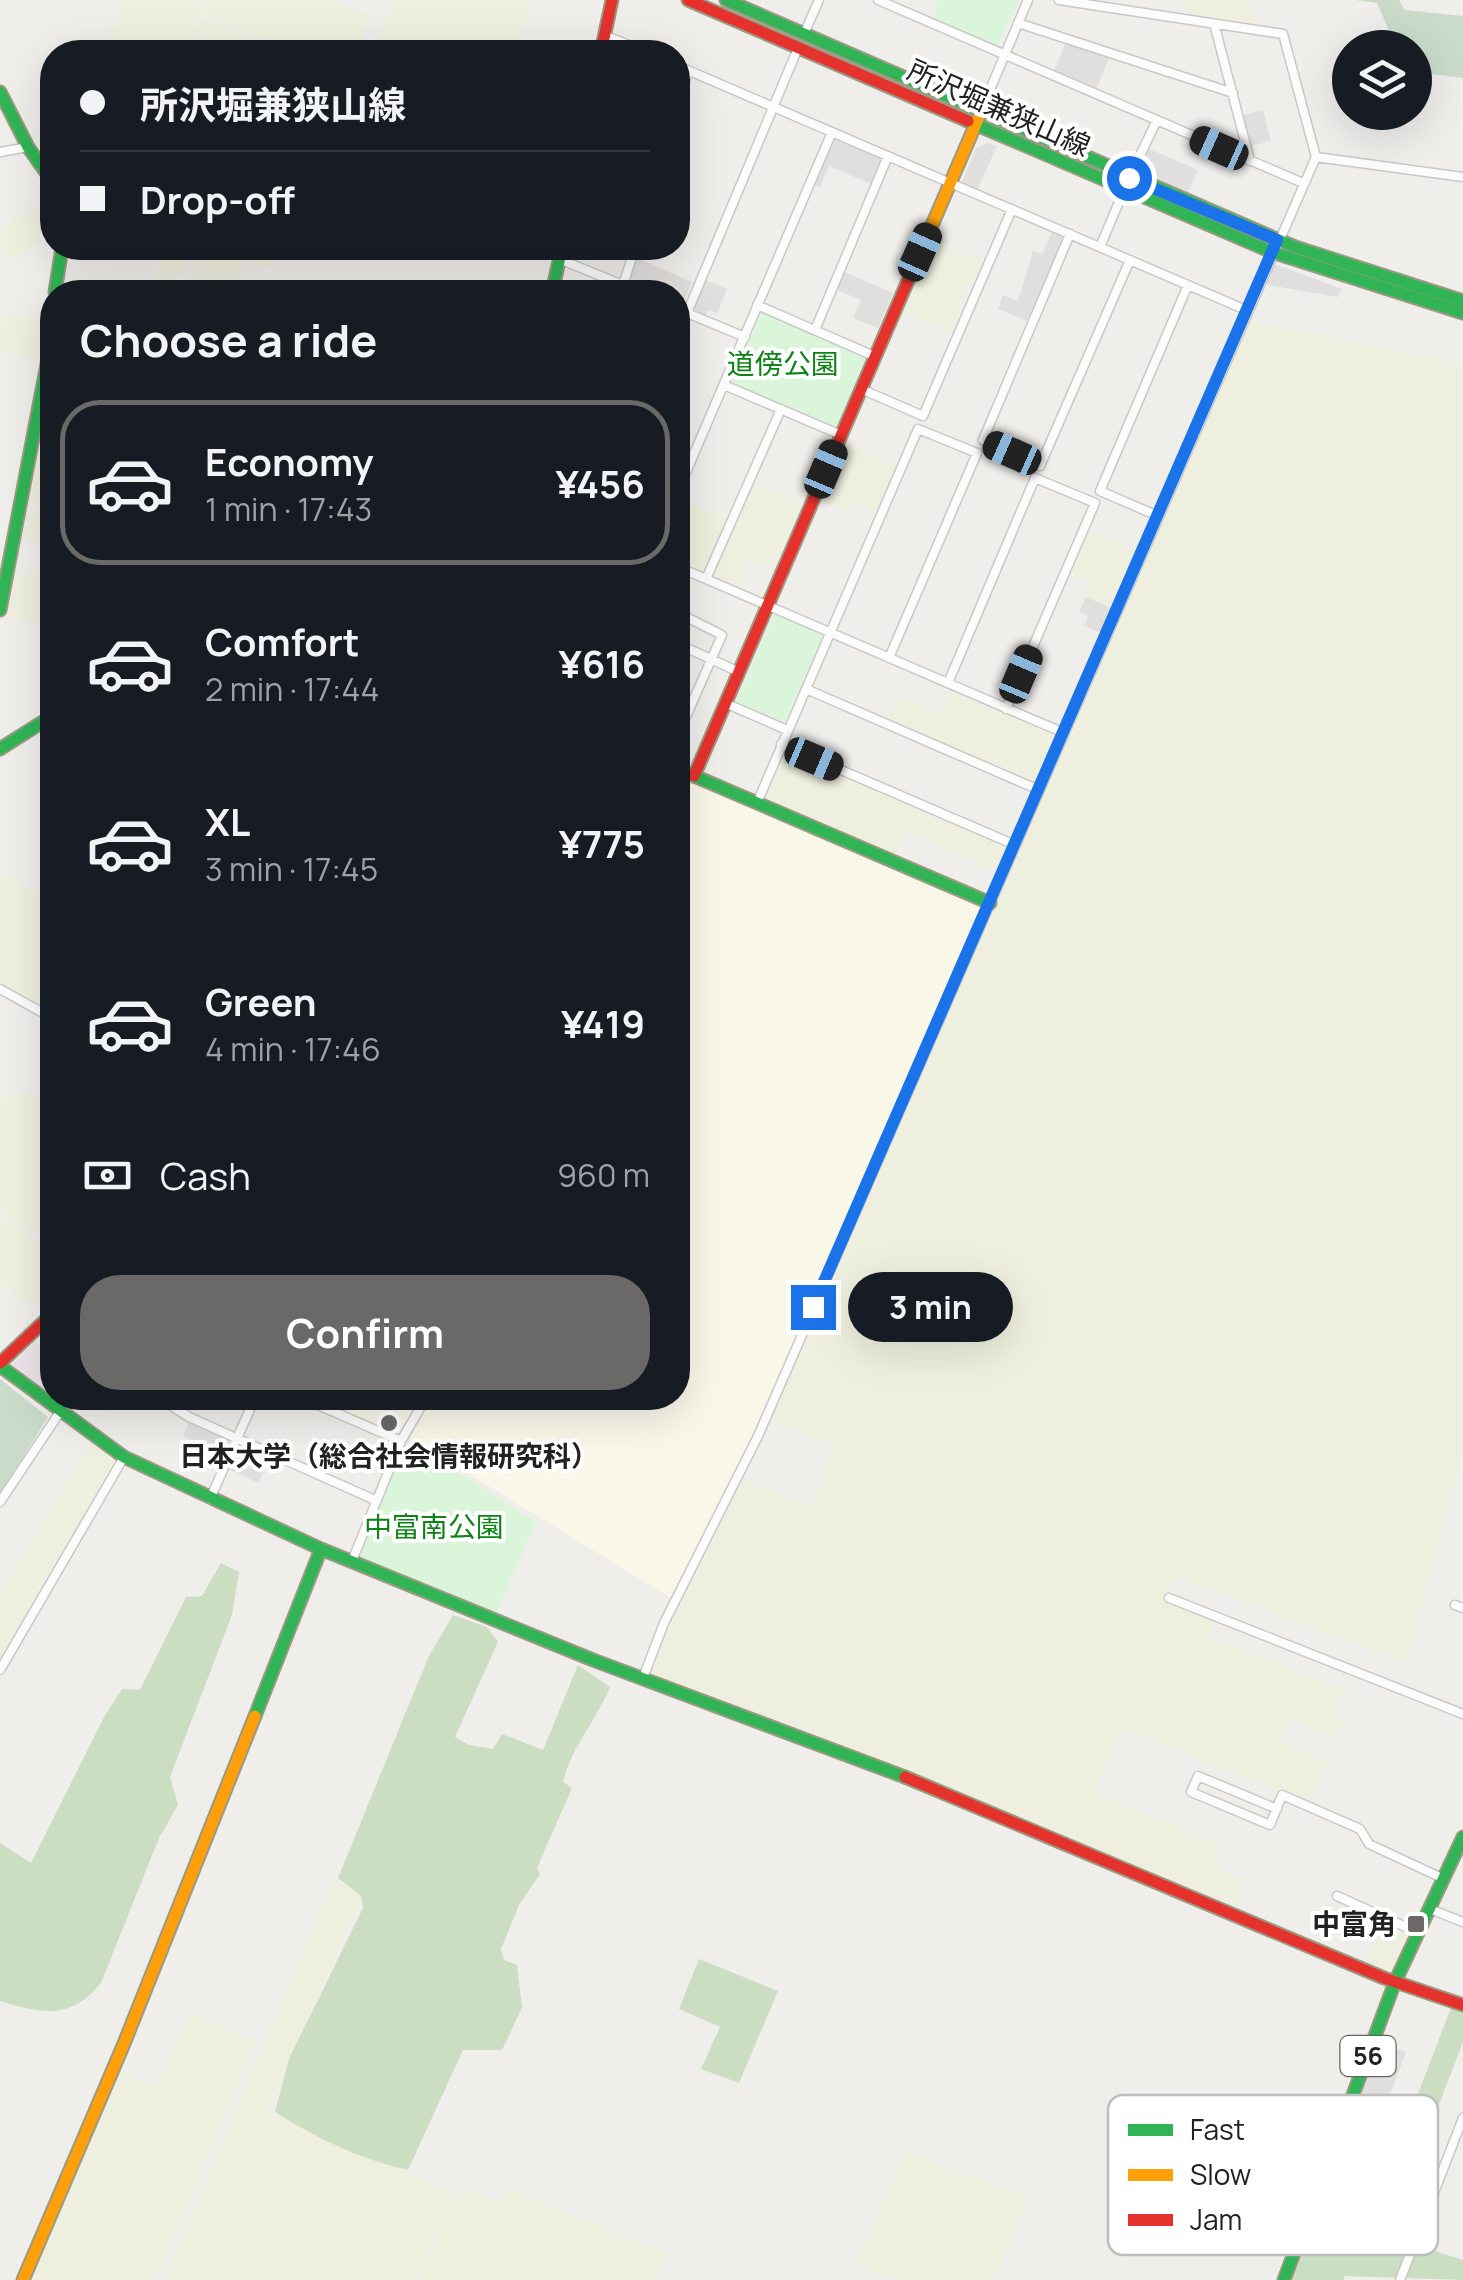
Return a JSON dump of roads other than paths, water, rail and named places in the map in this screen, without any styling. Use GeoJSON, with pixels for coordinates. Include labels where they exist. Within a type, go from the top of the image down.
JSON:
{"type":"FeatureCollection","features":[{"type":"Feature","properties":{"kind":"street"},"geometry":{"type":"LineString","coordinates":[[603,40],[612,0]]}},
{"type":"Feature","properties":{"kind":"street","name":"所沢堀兼狭山線"},"geometry":{"type":"LineString","coordinates":[[688,0],[975,124],[1127,184],[1277,240],[1463,301]]}},
{"type":"Feature","properties":{"kind":"street","name":"所沢堀兼狭山線"},"geometry":{"type":"LineString","coordinates":[[726,0],[981,111],[1272,252],[1463,313]]}},
{"type":"Feature","properties":{"kind":"street"},"geometry":{"type":"LineString","coordinates":[[804,34],[819,0]]}},
{"type":"Feature","properties":{"kind":"street"},"geometry":{"type":"LineString","coordinates":[[878,0],[1303,183]]}},
{"type":"Feature","properties":{"kind":"street"},"geometry":{"type":"LineString","coordinates":[[694,776],[1028,0]]}},
{"type":"Feature","properties":{"kind":"street"},"geometry":{"type":"LineString","coordinates":[[643,1678],[664,1623],[758,1436],[1316,157],[1283,34],[1059,0]]}},
{"type":"Feature","properties":{"kind":"street"},"geometry":{"type":"LineString","coordinates":[[1018,23],[1233,92]]}},
{"type":"Feature","properties":{"kind":"street"},"geometry":{"type":"LineString","coordinates":[[1215,26],[1250,161]]}},
{"type":"Feature","properties":{"kind":"street"},"geometry":{"type":"LineString","coordinates":[[604,35],[616,40]]}},
{"type":"Feature","properties":{"kind":"street"},"geometry":{"type":"LineString","coordinates":[[690,306],[798,48]]}},
{"type":"Feature","properties":{"kind":"street"},"geometry":{"type":"LineString","coordinates":[[690,71],[1246,310]]}},
{"type":"Feature","properties":{"kind":"street"},"geometry":{"type":"LineString","coordinates":[[0,92],[40,164]]}},
{"type":"Feature","properties":{"kind":"street"},"geometry":{"type":"LineString","coordinates":[[1100,247],[1157,120]]}},
{"type":"Feature","properties":{"kind":"street"},"geometry":{"type":"LineString","coordinates":[[690,463],[832,132]]}},
{"type":"Feature","properties":{"kind":"street"},"geometry":{"type":"LineString","coordinates":[[0,152],[28,147]]}},
{"type":"Feature","properties":{"kind":"street"},"geometry":{"type":"LineString","coordinates":[[815,330],[888,156]]}},
{"type":"Feature","properties":{"kind":"street"},"geometry":{"type":"LineString","coordinates":[[1316,157],[1463,177]]}},
{"type":"Feature","properties":{"kind":"street"},"geometry":{"type":"LineString","coordinates":[[861,389],[923,416],[1012,209]]}},
{"type":"Feature","properties":{"kind":"street"},"geometry":{"type":"LineString","coordinates":[[1070,234],[983,440],[1040,466],[1130,260]]}},
{"type":"Feature","properties":{"kind":"street"},"geometry":{"type":"LineString","coordinates":[[574,260],[613,280]]}},
{"type":"Feature","properties":{"kind":"street"},"geometry":{"type":"LineString","coordinates":[[1158,516],[1100,491],[1188,285]]}},
{"type":"Feature","properties":{"kind":"street"},"geometry":{"type":"LineString","coordinates":[[757,306],[874,356]]}},
{"type":"Feature","properties":{"kind":"street"},"geometry":{"type":"LineString","coordinates":[[690,314],[744,337]]}},
{"type":"Feature","properties":{"kind":"street"},"geometry":{"type":"LineString","coordinates":[[724,385],[841,435]]}},
{"type":"Feature","properties":{"kind":"street"},"geometry":{"type":"LineString","coordinates":[[0,610],[40,405]]}},
{"type":"Feature","properties":{"kind":"street"},"geometry":{"type":"LineString","coordinates":[[706,580],[781,409]]}},
{"type":"Feature","properties":{"kind":"street"},"geometry":{"type":"LineString","coordinates":[[757,802],[918,429],[977,453],[889,658]]}},
{"type":"Feature","properties":{"kind":"street"},"geometry":{"type":"LineString","coordinates":[[948,682],[1035,478],[1095,503],[1006,709]]}},
{"type":"Feature","properties":{"kind":"street"},"geometry":{"type":"LineString","coordinates":[[690,573],[1064,733]]}},
{"type":"Feature","properties":{"kind":"street"},"geometry":{"type":"LineString","coordinates":[[690,618],[721,632],[690,708]]}},
{"type":"Feature","properties":{"kind":"street"},"geometry":{"type":"LineString","coordinates":[[690,649],[739,672]]}},
{"type":"Feature","properties":{"kind":"street"},"geometry":{"type":"LineString","coordinates":[[806,690],[1038,790]]}},
{"type":"Feature","properties":{"kind":"street"},"geometry":{"type":"LineString","coordinates":[[725,703],[787,730]]}},
{"type":"Feature","properties":{"kind":"street"},"geometry":{"type":"LineString","coordinates":[[0,749],[40,724]]}},
{"type":"Feature","properties":{"kind":"street"},"geometry":{"type":"LineString","coordinates":[[781,744],[1015,845]]}},
{"type":"Feature","properties":{"kind":"street"},"geometry":{"type":"LineString","coordinates":[[690,774],[990,903]]}},
{"type":"Feature","properties":{"kind":"street"},"geometry":{"type":"LineString","coordinates":[[0,989],[40,1011]]}},
{"type":"Feature","properties":{"kind":"street"},"geometry":{"type":"LineString","coordinates":[[40,1326],[0,1364],[40,1392]]}},
{"type":"Feature","properties":{"kind":"street"},"geometry":{"type":"LineString","coordinates":[[0,1502],[55,1410]]}},
{"type":"Feature","properties":{"kind":"street"},"geometry":{"type":"LineString","coordinates":[[64,1410],[124,1457],[321,1549],[643,1678],[874,1764],[1396,1982],[1463,2004]]}},
{"type":"Feature","properties":{"kind":"street"},"geometry":{"type":"LineString","coordinates":[[178,1410],[376,1500]]}},
{"type":"Feature","properties":{"kind":"street"},"geometry":{"type":"LineString","coordinates":[[210,1499],[249,1410]]}},
{"type":"Feature","properties":{"kind":"street"},"geometry":{"type":"LineString","coordinates":[[330,1410],[402,1441]]}},
{"type":"Feature","properties":{"kind":"street"},"geometry":{"type":"LineString","coordinates":[[352,1561],[402,1441],[419,1410]]}},
{"type":"Feature","properties":{"kind":"street"},"geometry":{"type":"LineString","coordinates":[[0,1670],[124,1457]]}},
{"type":"Feature","properties":{"kind":"street"},"geometry":{"type":"LineString","coordinates":[[23,2280],[124,2046],[321,1549]]}},
{"type":"Feature","properties":{"kind":"street"},"geometry":{"type":"LineString","coordinates":[[1168,1598],[1463,1714]]}},
{"type":"Feature","properties":{"kind":"street"},"geometry":{"type":"LineString","coordinates":[[1277,1809],[1198,1776],[1192,1792],[1270,1825],[1277,1809],[1282,1796],[1360,1830],[1369,1844],[1444,1879]]}},
{"type":"Feature","properties":{"kind":"street","name":"56"},"geometry":{"type":"LineString","coordinates":[[1354,2095],[1396,1982],[1462,1844]]}},
{"type":"Feature","properties":{"kind":"street"},"geometry":{"type":"LineString","coordinates":[[1337,1896],[1419,1933]]}},
{"type":"Feature","properties":{"kind":"street"},"geometry":{"type":"LineString","coordinates":[[1430,1909],[1463,1922]]}},
{"type":"Feature","properties":{"kind":"street"},"geometry":{"type":"LineString","coordinates":[[1438,2182],[1463,2118]]}},
{"type":"Feature","properties":{"kind":"street","name":"56"},"geometry":{"type":"LineString","coordinates":[[1284,2280],[1293,2255]]}},
{"type":"Feature","properties":{"kind":"street"},"geometry":{"type":"LineString","coordinates":[[1400,2280],[1410,2255]]}},
{"type":"Feature","properties":{"kind":"place","name":"日本大学（総合社会情報研究科）"},"geometry":{"type":"Point","coordinates":[389,1423]}},
{"type":"Feature","properties":{"kind":"place","name":"中富角"},"geometry":{"type":"Point","coordinates":[1416,1924]}},
{"type":"Feature","properties":{"kind":"park label","name":"道傍公園"},"geometry":{"type":"Point","coordinates":[783,364]}},
{"type":"Feature","properties":{"kind":"park label","name":"中富南公園"},"geometry":{"type":"Point","coordinates":[434,1527]}}]}
